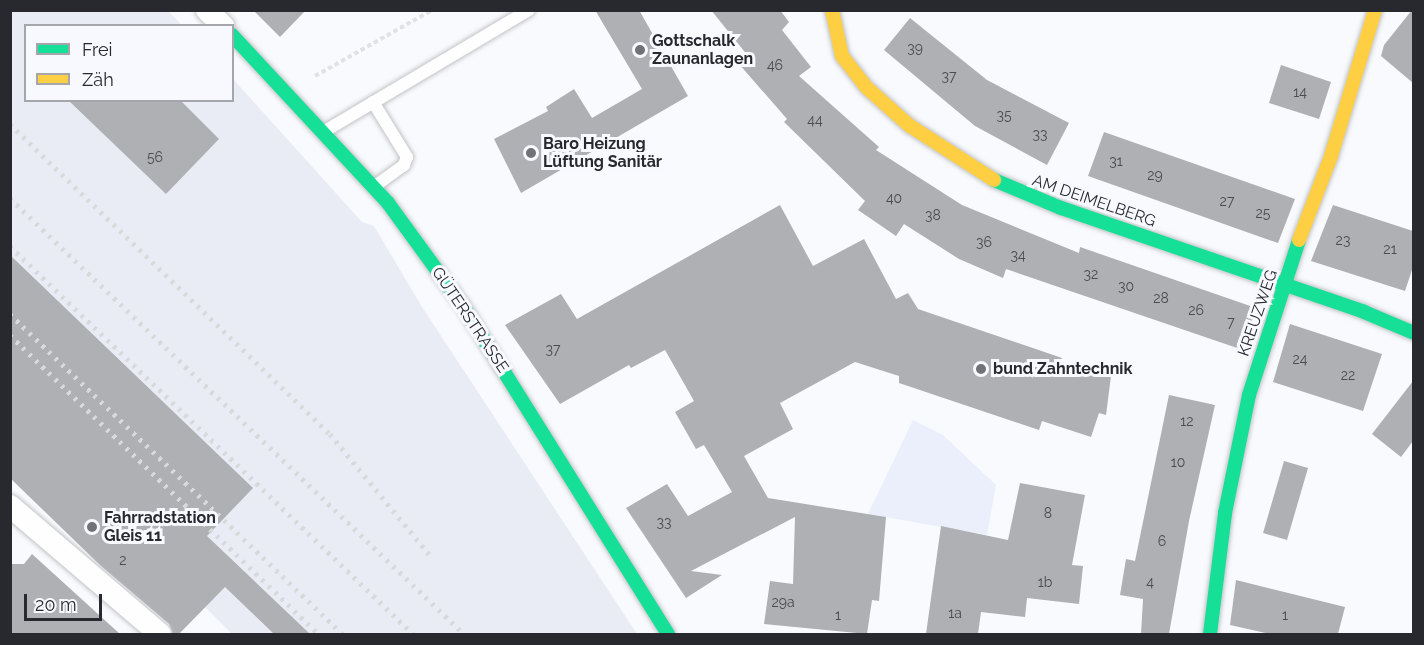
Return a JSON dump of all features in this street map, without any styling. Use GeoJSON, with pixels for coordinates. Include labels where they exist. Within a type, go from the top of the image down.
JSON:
{"type":"FeatureCollection","features":[{"type":"Feature","properties":{"kind":"street"},"geometry":{"type":"LineString","coordinates":[[207,10],[221,24]]}},
{"type":"Feature","properties":{"kind":"street","name":"AM DEIMELBERG"},"geometry":{"type":"LineString","coordinates":[[832,10],[842,56],[866,87],[910,126],[963,163],[1012,190],[1283,283],[1413,333]]}},
{"type":"Feature","properties":{"kind":"street","name":"KREUZWEG"},"geometry":{"type":"LineString","coordinates":[[1210,634],[1218,559],[1242,423],[1283,283],[1331,156],[1375,10]]}},
{"type":"Feature","properties":{"kind":"street","name":"GÜTERSTRASSE"},"geometry":{"type":"LineString","coordinates":[[234,37],[325,131],[375,187],[463,306],[668,634]]}},
{"type":"Feature","properties":{"kind":"street"},"geometry":{"type":"LineString","coordinates":[[10,506],[48,534],[160,634]]}},
{"type":"Feature","properties":{"kind":"lane"},"geometry":{"type":"LineString","coordinates":[[325,131],[529,10]]}},
{"type":"Feature","properties":{"kind":"lane"},"geometry":{"type":"LineString","coordinates":[[373,102],[407,157],[404,165],[375,187]]}},
{"type":"Feature","properties":{"kind":"path"},"geometry":{"type":"LineString","coordinates":[[315,76],[432,10]]}},
{"type":"Feature","properties":{"kind":"shaded area"},"geometry":{"type":"Polygon","coordinates":[[[10,11],[168,11],[181,24],[24,24],[24,102],[234,102],[234,80],[362,222],[374,226],[422,307],[637,634],[232,634],[11,412],[10,11]]]}},
{"type":"Feature","properties":{"kind":"shaded area"},"geometry":{"type":"Polygon","coordinates":[[[913,420],[943,435],[996,485],[987,535],[868,514],[913,420]]]}},
{"type":"Feature","properties":{"kind":"building"},"geometry":{"type":"Polygon","coordinates":[[[253,10],[306,10],[280,37],[253,10]]]}},
{"type":"Feature","properties":{"kind":"building","name":"Gottschalk Zaunanlagen"},"geometry":{"type":"Polygon","coordinates":[[[595,10],[639,10],[688,96],[521,193],[494,139],[548,111],[546,107],[574,89],[592,118],[642,89],[595,10]]]}},
{"type":"Feature","properties":{"kind":"building"},"geometry":{"type":"Polygon","coordinates":[[[711,10],[780,10],[789,22],[782,30],[811,67],[799,76],[879,147],[876,150],[962,205],[1079,253],[1080,247],[1256,308],[1243,350],[1006,269],[1003,278],[959,259],[904,224],[896,236],[858,210],[865,201],[784,122],[787,119],[739,64],[748,56],[711,10]]]}},
{"type":"Feature","properties":{"kind":"building"},"geometry":{"type":"Polygon","coordinates":[[[1412,10],[1413,83],[1381,56],[1384,45],[1412,10]]]}},
{"type":"Feature","properties":{"kind":"building"},"geometry":{"type":"Polygon","coordinates":[[[910,18],[987,80],[1069,123],[1047,165],[975,126],[884,50],[910,18]]]}},
{"type":"Feature","properties":{"kind":"building"},"geometry":{"type":"Polygon","coordinates":[[[1281,65],[1331,82],[1319,119],[1269,103],[1281,65]]]}},
{"type":"Feature","properties":{"kind":"building"},"geometry":{"type":"Polygon","coordinates":[[[70,102],[182,102],[219,139],[166,194],[70,102]]]}},
{"type":"Feature","properties":{"kind":"building"},"geometry":{"type":"Polygon","coordinates":[[[1104,132],[1295,199],[1278,243],[1088,176],[1104,132]]]}},
{"type":"Feature","properties":{"kind":"building"},"geometry":{"type":"Polygon","coordinates":[[[780,205],[813,266],[864,239],[896,299],[908,293],[918,309],[1062,358],[1061,362],[1111,376],[1106,415],[1099,413],[1091,437],[1042,421],[1039,430],[899,383],[899,376],[855,362],[780,403],[793,429],[744,456],[768,498],[886,517],[879,601],[872,600],[867,634],[764,624],[770,581],[793,584],[795,517],[691,571],[722,575],[686,598],[626,508],[667,484],[688,516],[732,492],[704,445],[696,449],[675,412],[694,401],[665,350],[631,368],[629,365],[560,404],[505,325],[561,294],[577,319],[780,205]]]}},
{"type":"Feature","properties":{"kind":"building"},"geometry":{"type":"Polygon","coordinates":[[[1333,205],[1413,231],[1413,267],[1405,291],[1311,261],[1333,205]]]}},
{"type":"Feature","properties":{"kind":"building"},"geometry":{"type":"Polygon","coordinates":[[[10,255],[253,488],[207,536],[310,634],[274,634],[225,587],[179,634],[173,634],[169,624],[101,566],[10,478],[10,255]]]}},
{"type":"Feature","properties":{"kind":"building"},"geometry":{"type":"Polygon","coordinates":[[[1290,324],[1382,354],[1363,411],[1273,382],[1290,324]]]}},
{"type":"Feature","properties":{"kind":"building"},"geometry":{"type":"Polygon","coordinates":[[[1413,381],[1413,441],[1401,457],[1372,434],[1413,381]]]}},
{"type":"Feature","properties":{"kind":"building"},"geometry":{"type":"Polygon","coordinates":[[[1169,395],[1215,405],[1189,521],[1169,634],[1141,634],[1143,599],[1120,595],[1126,559],[1135,561],[1169,395]]]}},
{"type":"Feature","properties":{"kind":"building"},"geometry":{"type":"Polygon","coordinates":[[[1284,461],[1308,468],[1287,540],[1263,533],[1284,461]]]}},
{"type":"Feature","properties":{"kind":"building"},"geometry":{"type":"Polygon","coordinates":[[[1020,483],[1085,495],[1072,565],[1083,566],[1079,604],[1027,598],[1025,617],[981,612],[978,634],[926,634],[941,526],[1008,540],[1020,483]]]}},
{"type":"Feature","properties":{"kind":"building"},"geometry":{"type":"Polygon","coordinates":[[[32,554],[120,634],[10,634],[10,564],[24,564],[32,554]]]}},
{"type":"Feature","properties":{"kind":"building"},"geometry":{"type":"Polygon","coordinates":[[[1236,580],[1345,607],[1338,634],[1270,634],[1230,625],[1236,580]]]}},
{"type":"Feature","properties":{"kind":"railway"},"geometry":{"type":"LineString","coordinates":[[10,124],[330,434],[429,554]]}},
{"type":"Feature","properties":{"kind":"railway"},"geometry":{"type":"LineString","coordinates":[[10,198],[464,634]]}},
{"type":"Feature","properties":{"kind":"railway"},"geometry":{"type":"LineString","coordinates":[[10,246],[413,634]]}},
{"type":"Feature","properties":{"kind":"railway"},"geometry":{"type":"LineString","coordinates":[[10,314],[343,634]]}},
{"type":"Feature","properties":{"kind":"railway"},"geometry":{"type":"LineString","coordinates":[[10,335],[319,634]]}},
{"type":"Feature","properties":{"kind":"traffic: fast"},"geometry":{"type":"LineString","coordinates":[[234,37],[388,203],[463,306],[668,634]]}},
{"type":"Feature","properties":{"kind":"traffic: fast"},"geometry":{"type":"LineString","coordinates":[[994,180],[1061,208],[1364,312],[1414,333]]}},
{"type":"Feature","properties":{"kind":"traffic: fast"},"geometry":{"type":"LineString","coordinates":[[1210,634],[1225,513],[1249,395],[1299,240]]}},
{"type":"Feature","properties":{"kind":"traffic: slow"},"geometry":{"type":"LineString","coordinates":[[832,10],[842,56],[866,87],[910,126],[994,180]]}},
{"type":"Feature","properties":{"kind":"traffic: slow"},"geometry":{"type":"LineString","coordinates":[[1299,240],[1331,156],[1375,10]]}},
{"type":"Feature","properties":{"kind":"place","name":"Gottschalk Zaunanlagen"},"geometry":{"type":"Point","coordinates":[640,50]}},
{"type":"Feature","properties":{"kind":"place","name":"Baro Heizung Lüftung Sanitär"},"geometry":{"type":"Point","coordinates":[531,153]}},
{"type":"Feature","properties":{"kind":"place","name":"bund Zahntechnik"},"geometry":{"type":"Point","coordinates":[981,369]}},
{"type":"Feature","properties":{"kind":"place","name":"Fahrradstation Gleis 11"},"geometry":{"type":"Point","coordinates":[92,527]}}]}
